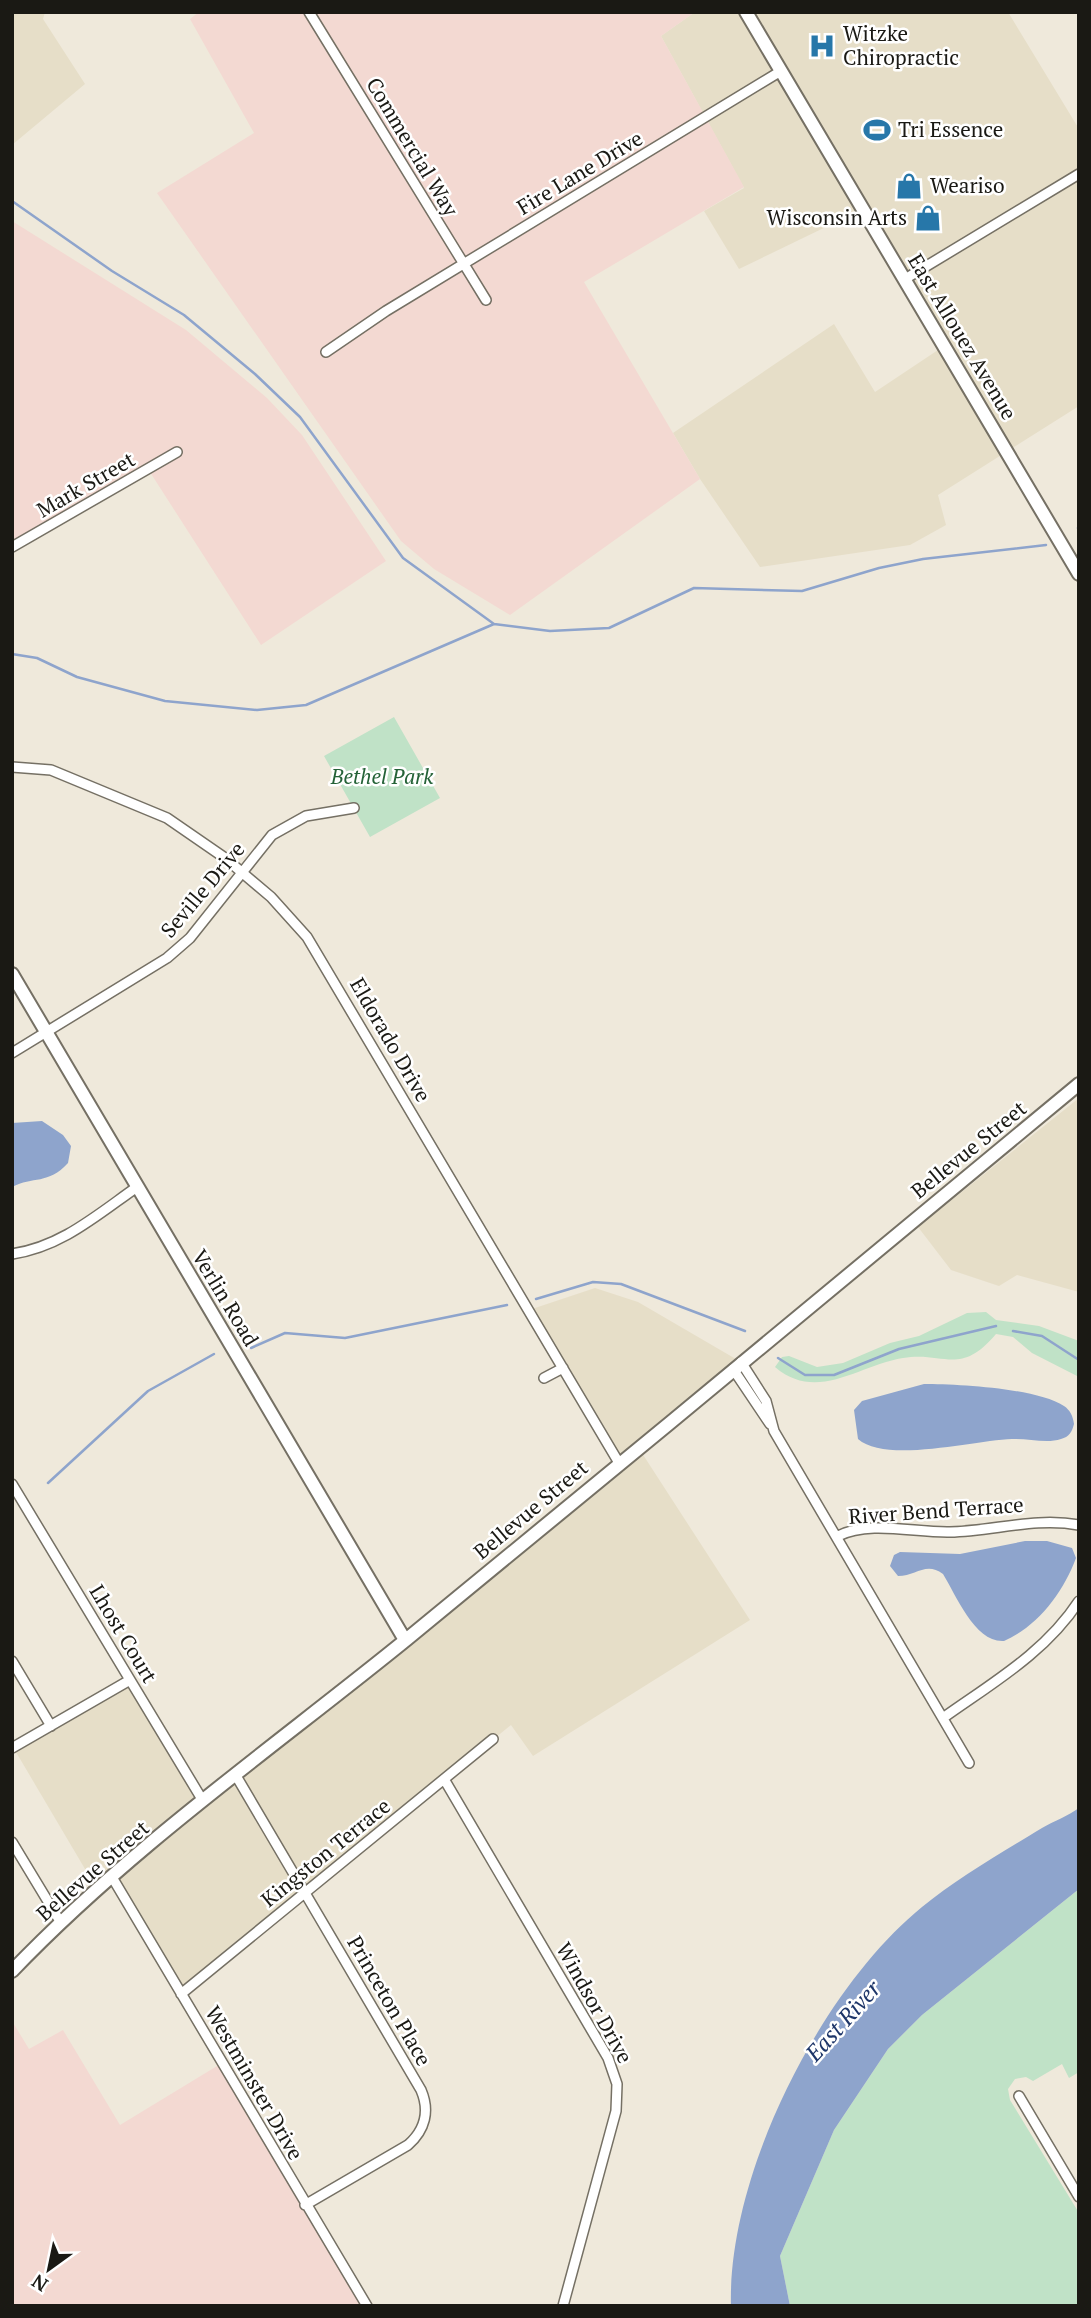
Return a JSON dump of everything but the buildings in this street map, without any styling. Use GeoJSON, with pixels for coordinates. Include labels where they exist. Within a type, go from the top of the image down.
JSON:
{"type":"FeatureCollection","features":[{"type":"Feature","properties":{"kind":"street","name":"Commercial Way"},"geometry":{"type":"LineString","coordinates":[[309,12],[485,300]]}},
{"type":"Feature","properties":{"kind":"street","name":"East Allouez Avenue"},"geometry":{"type":"LineString","coordinates":[[746,12],[1079,574]]}},
{"type":"Feature","properties":{"kind":"street","name":"Fire Lane Drive"},"geometry":{"type":"LineString","coordinates":[[326,352],[397,305],[781,71]]}},
{"type":"Feature","properties":{"kind":"street"},"geometry":{"type":"LineString","coordinates":[[905,279],[1079,174]]}},
{"type":"Feature","properties":{"kind":"street","name":"Mark Street"},"geometry":{"type":"LineString","coordinates":[[12,547],[177,452]]}},
{"type":"Feature","properties":{"kind":"street","name":"Eldorado Drive"},"geometry":{"type":"LineString","coordinates":[[12,767],[51,770],[167,818],[241,872],[307,937],[619,1463]]}},
{"type":"Feature","properties":{"kind":"street","name":"Seville Drive"},"geometry":{"type":"LineString","coordinates":[[12,1053],[167,958],[190,938],[272,835],[306,816],[354,808]]}},
{"type":"Feature","properties":{"kind":"street","name":"Verlin Road"},"geometry":{"type":"LineString","coordinates":[[12,974],[405,1640]]}},
{"type":"Feature","properties":{"kind":"street","name":"Bellevue Street"},"geometry":{"type":"LineString","coordinates":[[12,1970],[112,1877],[235,1774],[405,1640],[1079,1084]]}},
{"type":"Feature","properties":{"kind":"street"},"geometry":{"type":"LineString","coordinates":[[12,1254],[32,1251],[62,1240],[137,1187]]}},
{"type":"Feature","properties":{"kind":"street","name":"River Bend Terrace"},"geometry":{"type":"LineString","coordinates":[[737,1365],[766,1401],[775,1431],[970,1763]]}},
{"type":"Feature","properties":{"kind":"street"},"geometry":{"type":"LineString","coordinates":[[544,1378],[563,1368]]}},
{"type":"Feature","properties":{"kind":"street","name":"Lhost Court"},"geometry":{"type":"LineString","coordinates":[[12,1484],[203,1801]]}},
{"type":"Feature","properties":{"kind":"street","name":"River Bend Terrace"},"geometry":{"type":"LineString","coordinates":[[838,1536],[849,1530],[864,1529],[950,1532],[1035,1522],[1079,1525]]}},
{"type":"Feature","properties":{"kind":"street"},"geometry":{"type":"LineString","coordinates":[[943,1718],[1031,1656],[1068,1618],[1079,1601]]}},
{"type":"Feature","properties":{"kind":"street"},"geometry":{"type":"LineString","coordinates":[[12,1661],[51,1726]]}},
{"type":"Feature","properties":{"kind":"street"},"geometry":{"type":"LineString","coordinates":[[12,1748],[130,1680]]}},
{"type":"Feature","properties":{"kind":"street","name":"Kingston Terrace"},"geometry":{"type":"LineString","coordinates":[[181,1994],[493,1739]]}},
{"type":"Feature","properties":{"kind":"street","name":"Princeton Place"},"geometry":{"type":"LineString","coordinates":[[235,1774],[421,2090],[426,2108],[420,2132],[408,2145],[306,2206]]}},
{"type":"Feature","properties":{"kind":"street","name":"Windsor Drive"},"geometry":{"type":"LineString","coordinates":[[444,1779],[608,2058],[617,2084],[616,2111],[563,2306]]}},
{"type":"Feature","properties":{"kind":"street"},"geometry":{"type":"LineString","coordinates":[[12,1842],[61,1923]]}},
{"type":"Feature","properties":{"kind":"street","name":"Westminster Drive"},"geometry":{"type":"LineString","coordinates":[[112,1877],[367,2306]]}},
{"type":"Feature","properties":{"kind":"street"},"geometry":{"type":"LineString","coordinates":[[1019,2096],[1079,2197]]}},
{"type":"Feature","properties":{"kind":"shaded area"},"geometry":{"type":"Polygon","coordinates":[[[12,12],[45,12],[43,19],[85,84],[12,145],[12,12]]]}},
{"type":"Feature","properties":{"kind":"shaded area"},"geometry":{"type":"Polygon","coordinates":[[[199,12],[695,12],[661,36],[744,187],[584,282],[700,479],[510,615],[434,569],[401,541],[157,193],[254,133],[190,19],[199,12]]]}},
{"type":"Feature","properties":{"kind":"shaded area"},"geometry":{"type":"Polygon","coordinates":[[[695,12],[1008,12],[1079,129],[1079,406],[938,495],[946,525],[910,545],[760,567],[700,479],[673,433],[834,324],[875,392],[944,346],[863,209],[739,269],[704,211],[744,188],[661,36],[695,12]]]}},
{"type":"Feature","properties":{"kind":"shaded area"},"geometry":{"type":"Polygon","coordinates":[[[12,221],[186,330],[267,398],[302,435],[386,561],[261,645],[148,469],[12,547],[12,221]]]}},
{"type":"Feature","properties":{"kind":"shaded area"},"geometry":{"type":"Polygon","coordinates":[[[1079,1098],[1079,1292],[1017,1275],[999,1286],[951,1270],[918,1227],[1079,1098]]]}},
{"type":"Feature","properties":{"kind":"shaded area"},"geometry":{"type":"Polygon","coordinates":[[[595,1288],[638,1302],[741,1362],[638,1447],[750,1620],[533,1756],[511,1725],[181,1994],[113,1878],[98,1891],[13,1747],[130,1680],[203,1801],[618,1463],[529,1310],[595,1288]]]}},
{"type":"Feature","properties":{"kind":"shaded area"},"geometry":{"type":"Polygon","coordinates":[[[12,2021],[29,2049],[63,2030],[120,2125],[222,2063],[367,2306],[12,2306],[12,2021]]]}},
{"type":"Feature","properties":{"kind":"green space","name":"Bethel Park"},"geometry":{"type":"Polygon","coordinates":[[[394,717],[440,798],[370,837],[324,756],[394,717]]]}},
{"type":"Feature","properties":{"kind":"green space"},"geometry":{"type":"Polygon","coordinates":[[[986,1312],[996,1320],[1039,1326],[1079,1341],[1079,1377],[1032,1353],[1013,1337],[996,1334],[983,1347],[962,1359],[903,1358],[822,1382],[807,1382],[791,1377],[775,1367],[782,1357],[789,1356],[817,1367],[843,1363],[890,1343],[919,1336],[967,1313],[986,1312]]]}},
{"type":"Feature","properties":{"kind":"green space"},"geometry":{"type":"Polygon","coordinates":[[[1079,1889],[1079,2072],[1069,2078],[1062,2064],[1033,2081],[1026,2077],[1015,2079],[1008,2089],[1010,2100],[1079,2213],[1079,2306],[790,2306],[780,2256],[834,2130],[888,2049],[922,2015],[1079,1889]]]}},
{"type":"Feature","properties":{"kind":"water"},"geometry":{"type":"Polygon","coordinates":[[[42,1121],[63,1135],[71,1146],[68,1163],[47,1177],[12,1187],[12,1123],[42,1121]]]}},
{"type":"Feature","properties":{"kind":"water"},"geometry":{"type":"Polygon","coordinates":[[[924,1384],[975,1386],[1035,1395],[1064,1406],[1071,1414],[1074,1424],[1066,1437],[1049,1441],[1012,1439],[932,1449],[889,1450],[871,1446],[858,1439],[854,1410],[862,1401],[924,1384]]]}},
{"type":"Feature","properties":{"kind":"water"},"geometry":{"type":"Polygon","coordinates":[[[1025,1541],[1047,1541],[1072,1548],[1076,1558],[1064,1584],[1048,1607],[1028,1627],[1004,1641],[994,1640],[975,1626],[943,1574],[937,1570],[926,1569],[898,1576],[890,1566],[894,1555],[900,1552],[960,1554],[1025,1541]]]}},
{"type":"Feature","properties":{"kind":"water","name":"East River"},"geometry":{"type":"Polygon","coordinates":[[[1079,1808],[1079,1889],[922,2015],[888,2049],[834,2130],[780,2256],[790,2306],[731,2306],[734,2255],[745,2200],[763,2144],[787,2088],[816,2035],[849,1986],[885,1942],[922,1907],[996,1856],[1079,1808]]]}},
{"type":"Feature","properties":{"kind":"waterway"},"geometry":{"type":"LineString","coordinates":[[12,201],[112,271],[184,315],[255,374],[300,417],[403,558],[494,624],[550,631],[609,628],[694,588],[802,591],[879,568],[923,559],[1046,545]]}},
{"type":"Feature","properties":{"kind":"waterway"},"geometry":{"type":"LineString","coordinates":[[12,654],[37,658],[77,677],[165,701],[257,710],[306,705],[494,624]]}},
{"type":"Feature","properties":{"kind":"waterway"},"geometry":{"type":"LineString","coordinates":[[536,1299],[593,1282],[621,1284],[745,1331]]}},
{"type":"Feature","properties":{"kind":"waterway"},"geometry":{"type":"LineString","coordinates":[[251,1348],[285,1333],[345,1338],[507,1305]]}},
{"type":"Feature","properties":{"kind":"waterway"},"geometry":{"type":"LineString","coordinates":[[778,1358],[805,1375],[834,1375],[899,1349],[996,1326]]}},
{"type":"Feature","properties":{"kind":"waterway"},"geometry":{"type":"LineString","coordinates":[[1013,1331],[1042,1336],[1079,1360]]}},
{"type":"Feature","properties":{"kind":"waterway"},"geometry":{"type":"LineString","coordinates":[[48,1483],[148,1391],[214,1354]]}},
{"type":"Feature","properties":{"kind":"place","name":"Witzke Chiropractic"},"geometry":{"type":"Point","coordinates":[822,46]}},
{"type":"Feature","properties":{"kind":"place","name":"Tri Essence"},"geometry":{"type":"Point","coordinates":[877,130]}},
{"type":"Feature","properties":{"kind":"place","name":"Weariso"},"geometry":{"type":"Point","coordinates":[909,186]}},
{"type":"Feature","properties":{"kind":"place","name":"Wisconsin Arts"},"geometry":{"type":"Point","coordinates":[928,218]}}]}
